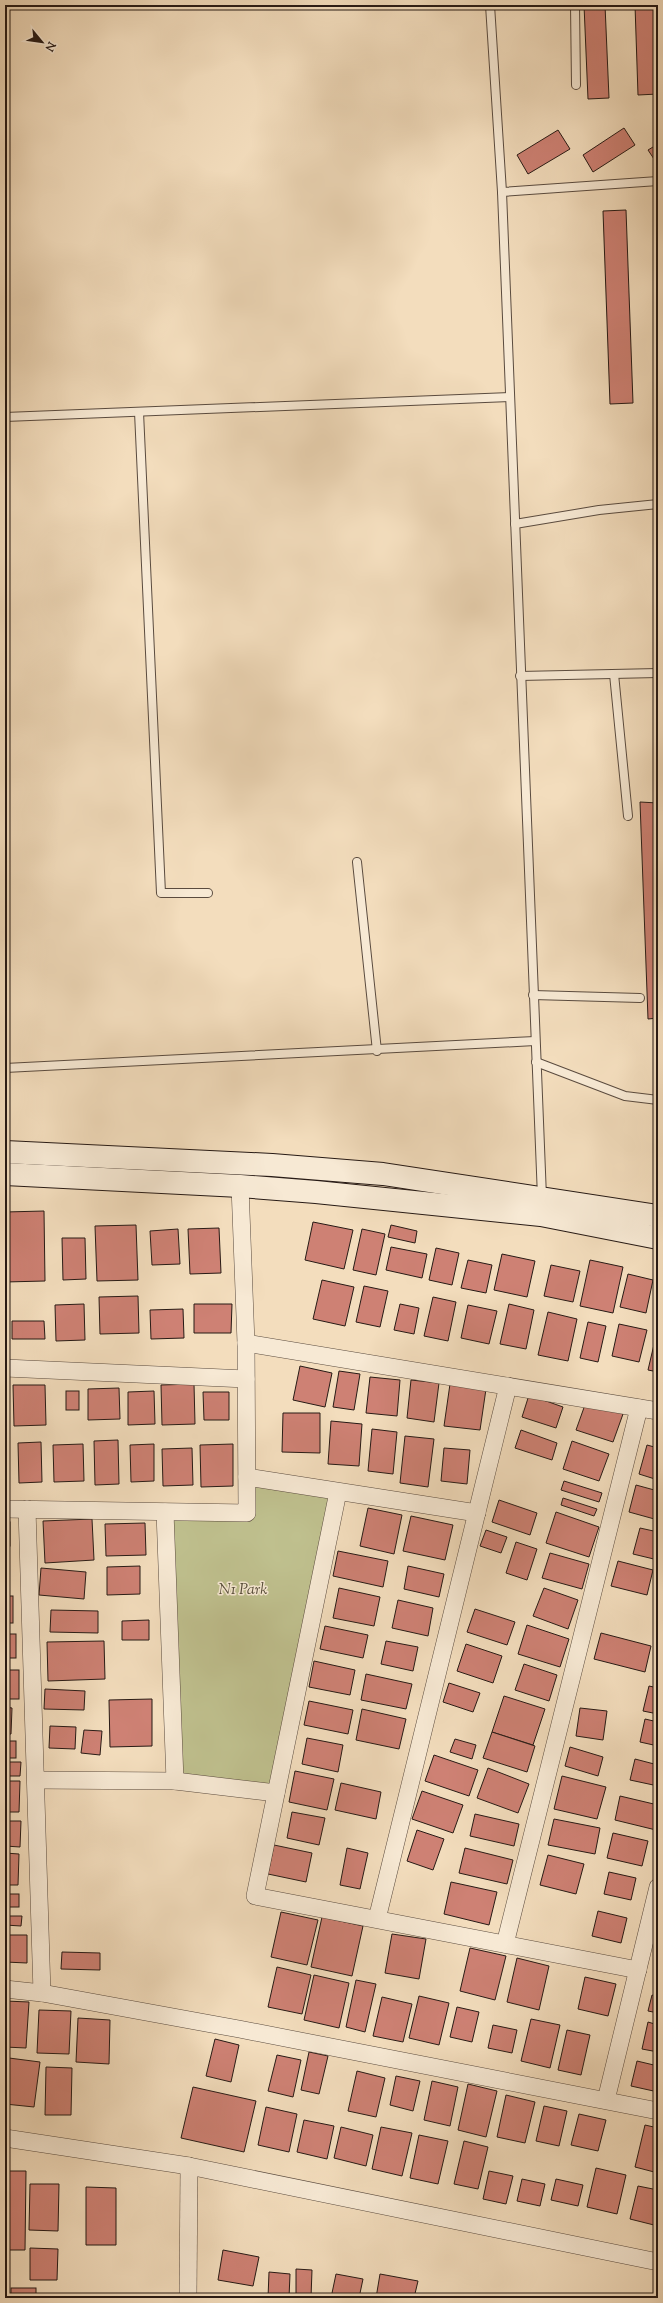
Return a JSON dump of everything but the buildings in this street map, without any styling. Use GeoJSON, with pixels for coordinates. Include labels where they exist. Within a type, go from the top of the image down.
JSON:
{"type":"FeatureCollection","features":[{"type":"Feature","properties":{"kind":"street"},"geometry":{"type":"LineString","coordinates":[[5,1152],[272,1165],[383,1174],[658,1216]]}},
{"type":"Feature","properties":{"kind":"street"},"geometry":{"type":"LineString","coordinates":[[5,1174],[240,1186],[541,1215],[658,1238]]}},
{"type":"Feature","properties":{"kind":"street"},"geometry":{"type":"LineString","coordinates":[[5,1509],[247,1513],[246,1343],[240,1186]]}},
{"type":"Feature","properties":{"kind":"street"},"geometry":{"type":"LineString","coordinates":[[246,1343],[658,1411]]}},
{"type":"Feature","properties":{"kind":"street"},"geometry":{"type":"LineString","coordinates":[[5,1368],[246,1379]]}},
{"type":"Feature","properties":{"kind":"street"},"geometry":{"type":"LineString","coordinates":[[377,1919],[508,1386]]}},
{"type":"Feature","properties":{"kind":"street"},"geometry":{"type":"LineString","coordinates":[[505,1944],[639,1408]]}},
{"type":"Feature","properties":{"kind":"street"},"geometry":{"type":"LineString","coordinates":[[247,1478],[476,1513]]}},
{"type":"Feature","properties":{"kind":"street"},"geometry":{"type":"LineString","coordinates":[[338,1492],[255,1896],[638,1970]]}},
{"type":"Feature","properties":{"kind":"street"},"geometry":{"type":"LineString","coordinates":[[28,1509],[42,1993]]}},
{"type":"Feature","properties":{"kind":"street"},"geometry":{"type":"LineString","coordinates":[[165,1512],[175,1781]]}},
{"type":"Feature","properties":{"kind":"street"},"geometry":{"type":"LineString","coordinates":[[36,1780],[175,1781],[276,1793]]}},
{"type":"Feature","properties":{"kind":"street"},"geometry":{"type":"LineString","coordinates":[[606,2100],[658,1887]]}},
{"type":"Feature","properties":{"kind":"street"},"geometry":{"type":"LineString","coordinates":[[5,1989],[42,1993],[658,2111]]}},
{"type":"Feature","properties":{"kind":"street"},"geometry":{"type":"LineString","coordinates":[[5,2138],[190,2166],[658,2262]]}},
{"type":"Feature","properties":{"kind":"street"},"geometry":{"type":"LineString","coordinates":[[188,2298],[190,2166]]}},
{"type":"Feature","properties":{"kind":"lane"},"geometry":{"type":"LineString","coordinates":[[490,5],[502,192],[520,676],[542,1198]]}},
{"type":"Feature","properties":{"kind":"lane"},"geometry":{"type":"LineString","coordinates":[[575,5],[576,85]]}},
{"type":"Feature","properties":{"kind":"lane"},"geometry":{"type":"LineString","coordinates":[[502,192],[658,181]]}},
{"type":"Feature","properties":{"kind":"lane"},"geometry":{"type":"LineString","coordinates":[[5,417],[510,396]]}},
{"type":"Feature","properties":{"kind":"lane"},"geometry":{"type":"LineString","coordinates":[[139,412],[161,893],[208,893]]}},
{"type":"Feature","properties":{"kind":"lane"},"geometry":{"type":"LineString","coordinates":[[515,524],[599,510],[658,504]]}},
{"type":"Feature","properties":{"kind":"lane"},"geometry":{"type":"LineString","coordinates":[[520,676],[658,673]]}},
{"type":"Feature","properties":{"kind":"lane"},"geometry":{"type":"LineString","coordinates":[[614,674],[628,816]]}},
{"type":"Feature","properties":{"kind":"lane"},"geometry":{"type":"LineString","coordinates":[[358,862],[377,1051]]}},
{"type":"Feature","properties":{"kind":"lane"},"geometry":{"type":"LineString","coordinates":[[533,995],[640,998]]}},
{"type":"Feature","properties":{"kind":"lane"},"geometry":{"type":"LineString","coordinates":[[5,1068],[377,1051],[535,1042]]}},
{"type":"Feature","properties":{"kind":"lane"},"geometry":{"type":"LineString","coordinates":[[536,1062],[625,1096],[658,1100]]}},
{"type":"Feature","properties":{"kind":"green space","name":"N1 Park"},"geometry":{"type":"Polygon","coordinates":[[[247,1477],[338,1492],[276,1793],[175,1781],[165,1512],[247,1513],[247,1477]]]}}]}
